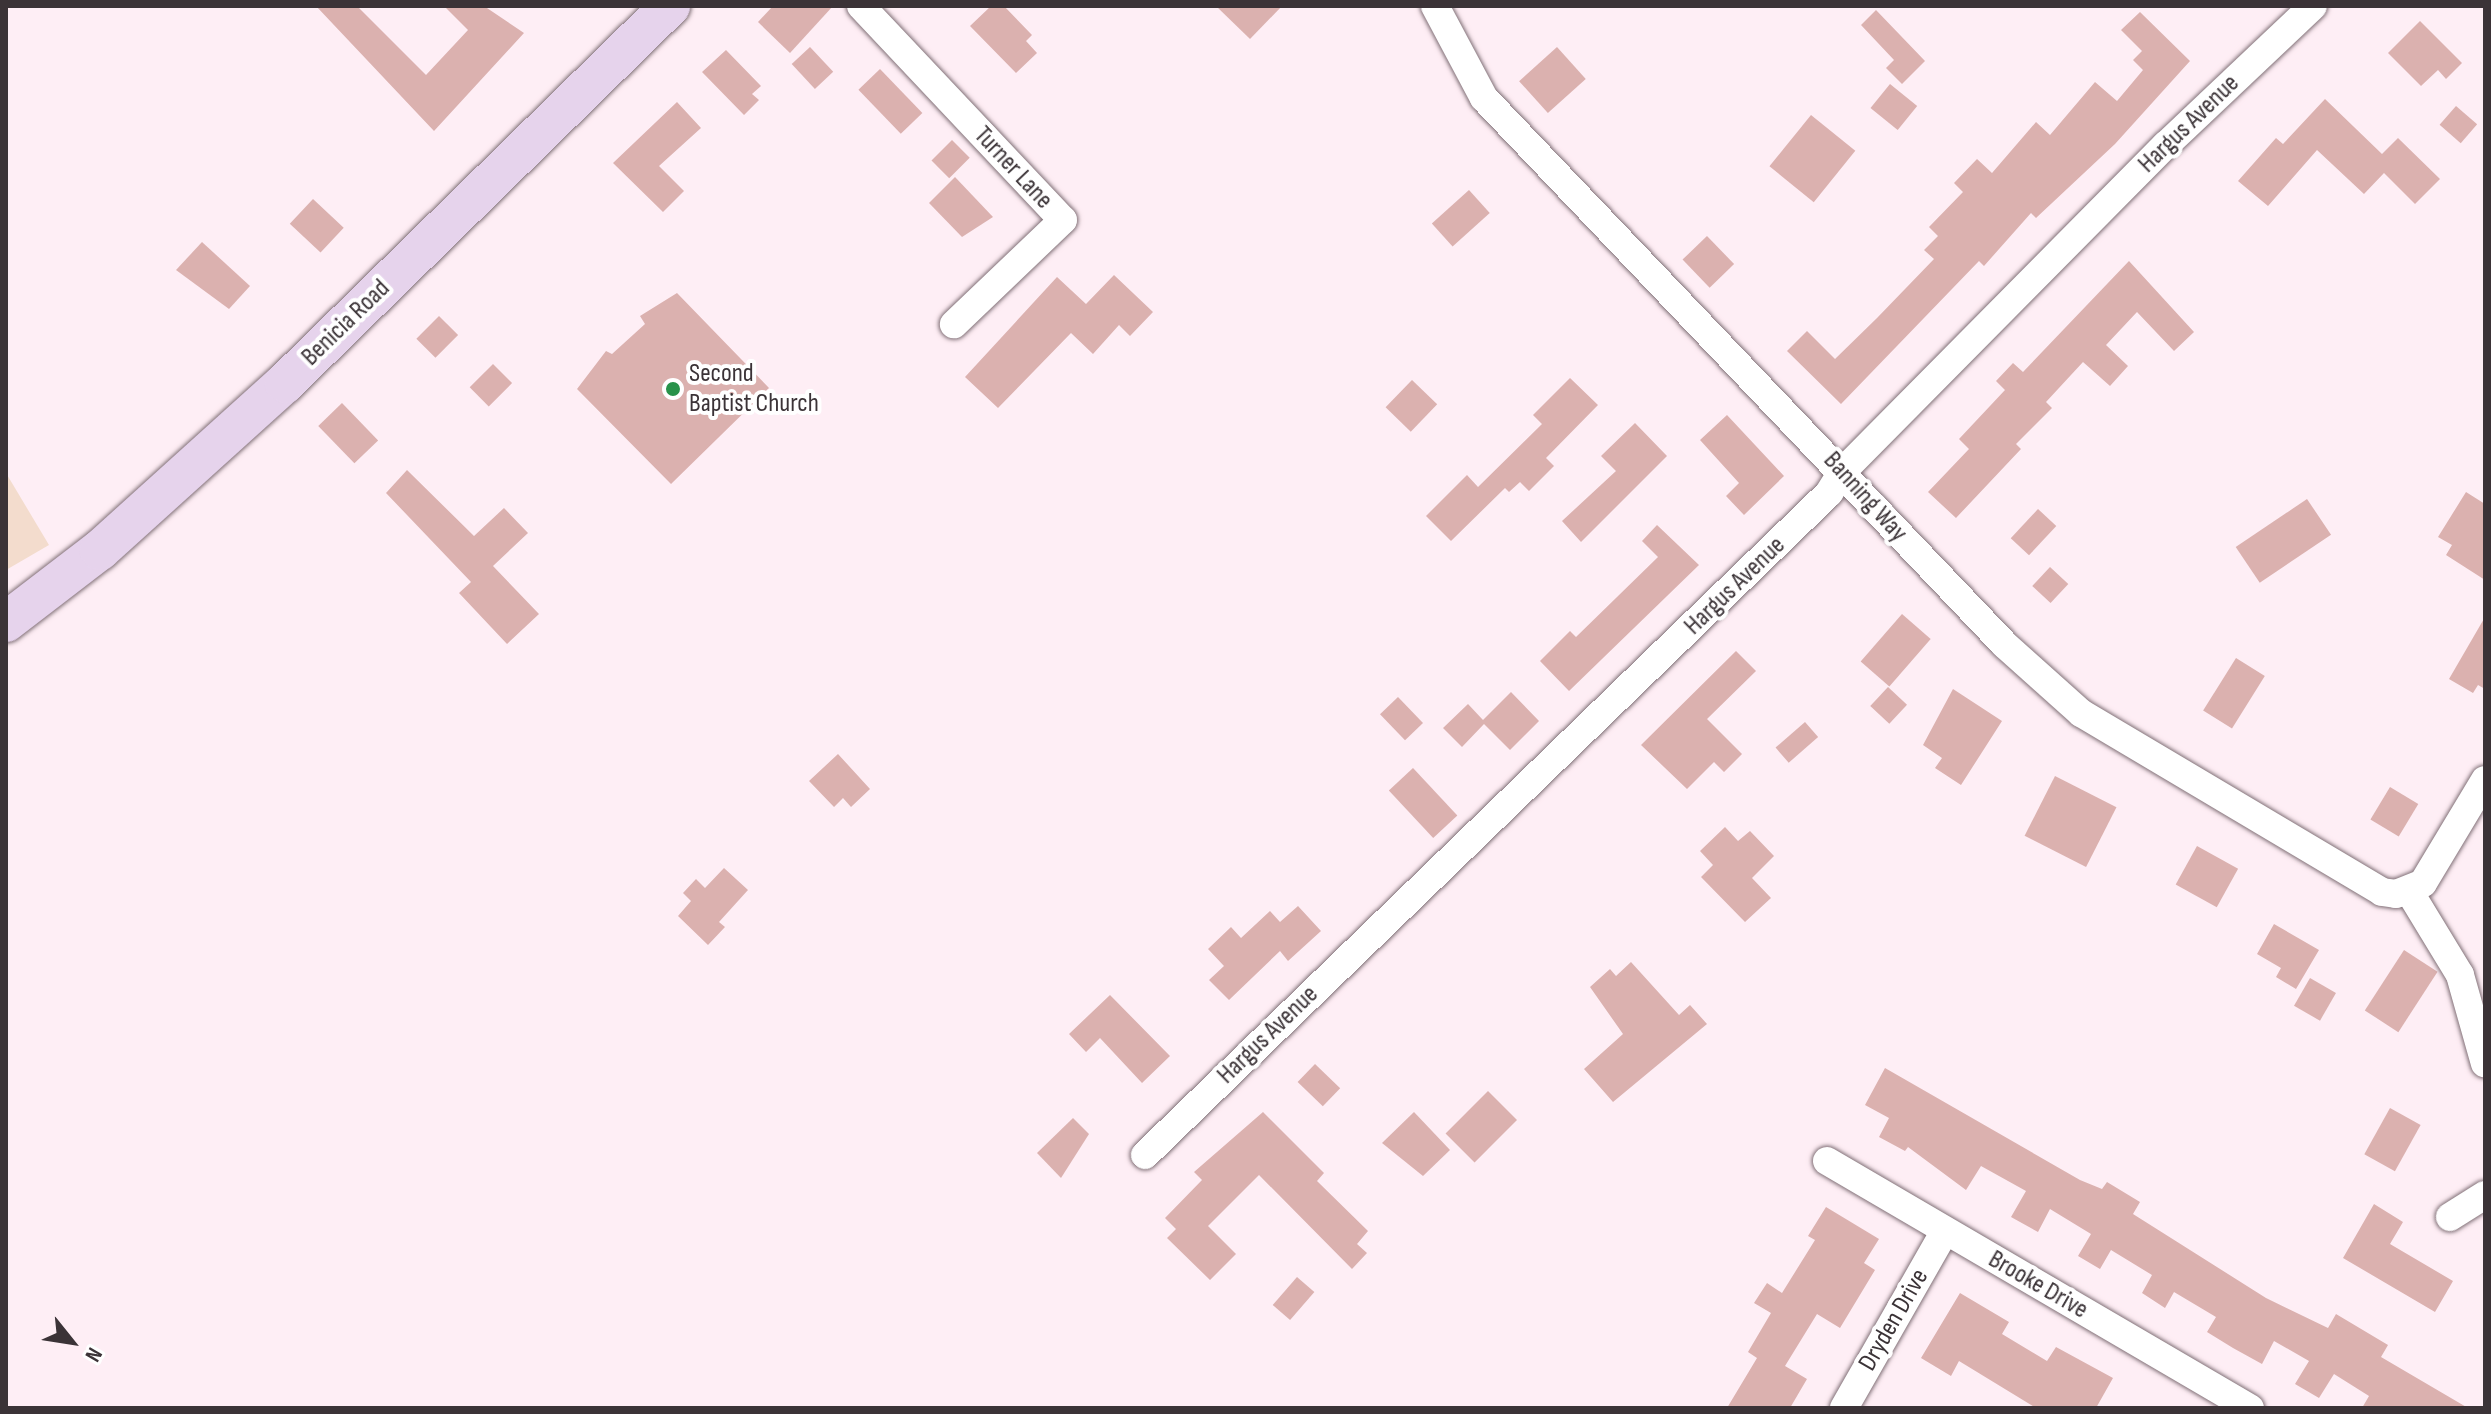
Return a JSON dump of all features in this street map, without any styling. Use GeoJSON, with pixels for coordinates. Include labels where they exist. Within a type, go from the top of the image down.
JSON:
{"type":"FeatureCollection","features":[{"type":"Feature","properties":{"kind":"main road","name":"Benicia Road"},"geometry":{"type":"LineString","coordinates":[[6,622],[100,550],[285,383],[670,6]]}},
{"type":"Feature","properties":{"kind":"street","name":"Turner Lane"},"geometry":{"type":"LineString","coordinates":[[861,6],[1063,220],[954,324]]}},
{"type":"Feature","properties":{"kind":"street","name":"Banning Way"},"geometry":{"type":"LineString","coordinates":[[1435,6],[1484,98],[1843,471],[1984,623],[2069,704],[2395,892]]}},
{"type":"Feature","properties":{"kind":"street","name":"Hargus Avenue"},"geometry":{"type":"LineString","coordinates":[[1145,1155],[1807,515],[1843,471],[2166,145],[2313,6]]}},
{"type":"Feature","properties":{"kind":"street"},"geometry":{"type":"LineString","coordinates":[[2485,780],[2431,871],[2395,892],[2460,975],[2485,1064]]}},
{"type":"Feature","properties":{"kind":"street","name":"Brooke Drive"},"geometry":{"type":"LineString","coordinates":[[1827,1161],[2250,1408]]}},
{"type":"Feature","properties":{"kind":"street"},"geometry":{"type":"LineString","coordinates":[[2450,1217],[2485,1195]]}},
{"type":"Feature","properties":{"kind":"street","name":"Dryden Drive"},"geometry":{"type":"LineString","coordinates":[[1844,1408],[1945,1231]]}},
{"type":"Feature","properties":{"kind":"shaded area"},"geometry":{"type":"Polygon","coordinates":[[[6,473],[49,545],[6,570],[6,473]]]}},
{"type":"Feature","properties":{"kind":"building"},"geometry":{"type":"Polygon","coordinates":[[[316,6],[357,6],[426,75],[468,30],[444,6],[484,6],[524,33],[434,131],[316,6]]]}},
{"type":"Feature","properties":{"kind":"building"},"geometry":{"type":"Polygon","coordinates":[[[773,6],[833,6],[790,53],[758,22],[773,6]]]}},
{"type":"Feature","properties":{"kind":"building"},"geometry":{"type":"Polygon","coordinates":[[[991,6],[1004,6],[1032,35],[1026,41],[1037,53],[1016,73],[970,26],[991,6]]]}},
{"type":"Feature","properties":{"kind":"building"},"geometry":{"type":"Polygon","coordinates":[[[1216,6],[1282,6],[1250,39],[1216,6]]]}},
{"type":"Feature","properties":{"kind":"building"},"geometry":{"type":"Polygon","coordinates":[[[1876,10],[1925,61],[1902,84],[1886,68],[1894,60],[1861,25],[1876,10]]]}},
{"type":"Feature","properties":{"kind":"building"},"geometry":{"type":"Polygon","coordinates":[[[2140,12],[2190,61],[2115,144],[2036,218],[2031,213],[1984,266],[1979,261],[1841,404],[1787,351],[1807,331],[1835,359],[1877,318],[1934,259],[1924,250],[1938,236],[1929,227],[1963,192],[1954,183],[1977,159],[1992,173],[2036,122],[2050,135],[2095,82],[2117,101],[2143,70],[2133,60],[2142,51],[2121,30],[2140,12]]]}},
{"type":"Feature","properties":{"kind":"building"},"geometry":{"type":"Polygon","coordinates":[[[2420,21],[2462,63],[2446,79],[2438,70],[2421,86],[2388,53],[2420,21]]]}},
{"type":"Feature","properties":{"kind":"building"},"geometry":{"type":"Polygon","coordinates":[[[810,47],[833,72],[815,89],[792,64],[810,47]]]}},
{"type":"Feature","properties":{"kind":"building"},"geometry":{"type":"Polygon","coordinates":[[[1557,47],[1586,79],[1548,113],[1519,81],[1557,47]]]}},
{"type":"Feature","properties":{"kind":"building"},"geometry":{"type":"Polygon","coordinates":[[[726,50],[761,86],[752,94],[759,100],[744,115],[702,72],[726,50]]]}},
{"type":"Feature","properties":{"kind":"building"},"geometry":{"type":"Polygon","coordinates":[[[880,69],[922,113],[901,134],[858,90],[880,69]]]}},
{"type":"Feature","properties":{"kind":"building"},"geometry":{"type":"Polygon","coordinates":[[[1890,84],[1917,106],[1898,130],[1870,108],[1890,84]]]}},
{"type":"Feature","properties":{"kind":"building"},"geometry":{"type":"Polygon","coordinates":[[[2325,99],[2382,154],[2398,138],[2440,179],[2415,204],[2384,173],[2364,194],[2317,150],[2268,206],[2238,181],[2276,138],[2283,144],[2325,99]]]}},
{"type":"Feature","properties":{"kind":"building"},"geometry":{"type":"Polygon","coordinates":[[[677,102],[701,128],[659,166],[684,191],[663,212],[613,163],[677,102]]]}},
{"type":"Feature","properties":{"kind":"building"},"geometry":{"type":"Polygon","coordinates":[[[2456,106],[2477,124],[2461,143],[2440,125],[2456,106]]]}},
{"type":"Feature","properties":{"kind":"building"},"geometry":{"type":"Polygon","coordinates":[[[1811,115],[1855,151],[1814,202],[1769,166],[1811,115]]]}},
{"type":"Feature","properties":{"kind":"building"},"geometry":{"type":"Polygon","coordinates":[[[952,140],[970,158],[949,178],[931,161],[952,140]]]}},
{"type":"Feature","properties":{"kind":"building"},"geometry":{"type":"Polygon","coordinates":[[[955,177],[993,217],[962,237],[929,203],[955,177]]]}},
{"type":"Feature","properties":{"kind":"building"},"geometry":{"type":"Polygon","coordinates":[[[1469,190],[1490,213],[1453,246],[1432,223],[1469,190]]]}},
{"type":"Feature","properties":{"kind":"building"},"geometry":{"type":"Polygon","coordinates":[[[313,199],[344,228],[321,253],[290,224],[313,199]]]}},
{"type":"Feature","properties":{"kind":"building"},"geometry":{"type":"Polygon","coordinates":[[[1707,236],[1734,264],[1710,288],[1683,260],[1707,236]]]}},
{"type":"Feature","properties":{"kind":"building"},"geometry":{"type":"Polygon","coordinates":[[[202,242],[250,286],[229,309],[176,270],[202,242]]]}},
{"type":"Feature","properties":{"kind":"building"},"geometry":{"type":"Polygon","coordinates":[[[2129,261],[2194,332],[2174,351],[2137,312],[2106,345],[2128,366],[2110,386],[2083,362],[2046,402],[2052,408],[2016,444],[2021,449],[1956,518],[1928,492],[1969,449],[1959,439],[2005,390],[1996,381],[2013,363],[2023,372],[2129,261]]]}},
{"type":"Feature","properties":{"kind":"building"},"geometry":{"type":"Polygon","coordinates":[[[1114,275],[1153,312],[1130,336],[1119,325],[1093,354],[1071,333],[998,408],[965,377],[1057,277],[1086,304],[1114,275]]]}},
{"type":"Feature","properties":{"kind":"building","name":"Second Baptist Church"},"geometry":{"type":"Polygon","coordinates":[[[677,293],[769,388],[671,484],[577,389],[606,351],[612,354],[645,324],[640,316],[677,293]]]}},
{"type":"Feature","properties":{"kind":"building"},"geometry":{"type":"Polygon","coordinates":[[[439,316],[458,335],[435,358],[416,339],[439,316]]]}},
{"type":"Feature","properties":{"kind":"building"},"geometry":{"type":"Polygon","coordinates":[[[493,364],[512,383],[489,406],[470,387],[493,364]]]}},
{"type":"Feature","properties":{"kind":"building"},"geometry":{"type":"Polygon","coordinates":[[[1570,378],[1598,405],[1546,458],[1554,466],[1529,491],[1520,482],[1509,492],[1505,488],[1451,541],[1426,516],[1467,475],[1478,487],[1542,424],[1533,415],[1570,378]]]}},
{"type":"Feature","properties":{"kind":"building"},"geometry":{"type":"Polygon","coordinates":[[[1412,380],[1437,404],[1411,432],[1386,407],[1412,380]]]}},
{"type":"Feature","properties":{"kind":"building"},"geometry":{"type":"Polygon","coordinates":[[[342,403],[378,440],[354,463],[318,426],[342,403]]]}},
{"type":"Feature","properties":{"kind":"building"},"geometry":{"type":"Polygon","coordinates":[[[1727,415],[1784,476],[1744,515],[1726,496],[1739,483],[1700,440],[1727,415]]]}},
{"type":"Feature","properties":{"kind":"building"},"geometry":{"type":"Polygon","coordinates":[[[1635,423],[1667,456],[1581,542],[1562,521],[1616,471],[1601,456],[1635,423]]]}},
{"type":"Feature","properties":{"kind":"building"},"geometry":{"type":"Polygon","coordinates":[[[407,470],[474,536],[504,508],[528,533],[493,566],[539,614],[507,644],[459,593],[471,582],[386,493],[407,470]]]}},
{"type":"Feature","properties":{"kind":"building"},"geometry":{"type":"Polygon","coordinates":[[[2466,492],[2485,504],[2485,580],[2446,555],[2452,545],[2438,537],[2466,492]]]}},
{"type":"Feature","properties":{"kind":"building"},"geometry":{"type":"Polygon","coordinates":[[[2307,499],[2331,535],[2260,583],[2236,547],[2307,499]]]}},
{"type":"Feature","properties":{"kind":"building"},"geometry":{"type":"Polygon","coordinates":[[[2038,509],[2056,526],[2029,555],[2011,538],[2038,509]]]}},
{"type":"Feature","properties":{"kind":"building"},"geometry":{"type":"Polygon","coordinates":[[[1657,525],[1699,565],[1569,691],[1540,661],[1570,631],[1576,637],[1658,557],[1642,541],[1657,525]]]}},
{"type":"Feature","properties":{"kind":"building"},"geometry":{"type":"Polygon","coordinates":[[[2050,567],[2068,584],[2051,603],[2032,586],[2050,567]]]}},
{"type":"Feature","properties":{"kind":"building"},"geometry":{"type":"Polygon","coordinates":[[[1902,614],[1931,639],[1889,686],[1861,662],[1902,614]]]}},
{"type":"Feature","properties":{"kind":"building"},"geometry":{"type":"Polygon","coordinates":[[[2485,617],[2485,689],[2478,685],[2473,693],[2449,679],[2485,617]]]}},
{"type":"Feature","properties":{"kind":"building"},"geometry":{"type":"Polygon","coordinates":[[[1736,651],[1756,671],[1707,719],[1742,754],[1724,772],[1714,762],[1687,789],[1641,745],[1736,651]]]}},
{"type":"Feature","properties":{"kind":"building"},"geometry":{"type":"Polygon","coordinates":[[[2236,658],[2265,676],[2232,729],[2203,711],[2236,658]]]}},
{"type":"Feature","properties":{"kind":"building"},"geometry":{"type":"Polygon","coordinates":[[[1888,687],[1907,705],[1889,724],[1870,706],[1888,687]]]}},
{"type":"Feature","properties":{"kind":"building"},"geometry":{"type":"Polygon","coordinates":[[[1953,689],[2002,721],[1961,785],[1935,768],[1942,758],[1923,745],[1953,689]]]}},
{"type":"Feature","properties":{"kind":"building"},"geometry":{"type":"Polygon","coordinates":[[[1511,692],[1539,721],[1510,750],[1484,724],[1462,747],[1443,728],[1468,704],[1483,720],[1511,692]]]}},
{"type":"Feature","properties":{"kind":"building"},"geometry":{"type":"Polygon","coordinates":[[[1398,697],[1423,723],[1405,740],[1380,714],[1398,697]]]}},
{"type":"Feature","properties":{"kind":"building"},"geometry":{"type":"Polygon","coordinates":[[[1805,722],[1818,737],[1789,763],[1776,748],[1805,722]]]}},
{"type":"Feature","properties":{"kind":"building"},"geometry":{"type":"Polygon","coordinates":[[[838,754],[870,789],[851,807],[843,798],[834,807],[809,781],[838,754]]]}},
{"type":"Feature","properties":{"kind":"building"},"geometry":{"type":"Polygon","coordinates":[[[1413,768],[1457,816],[1433,838],[1389,791],[1413,768]]]}},
{"type":"Feature","properties":{"kind":"building"},"geometry":{"type":"Polygon","coordinates":[[[2055,776],[2116,807],[2086,867],[2025,836],[2055,776]]]}},
{"type":"Feature","properties":{"kind":"building"},"geometry":{"type":"Polygon","coordinates":[[[2390,787],[2418,804],[2399,837],[2370,820],[2390,787]]]}},
{"type":"Feature","properties":{"kind":"building"},"geometry":{"type":"Polygon","coordinates":[[[1725,827],[1738,841],[1750,831],[1774,856],[1752,878],[1771,898],[1745,922],[1701,877],[1713,865],[1700,851],[1725,827]]]}},
{"type":"Feature","properties":{"kind":"building"},"geometry":{"type":"Polygon","coordinates":[[[2197,846],[2238,869],[2217,907],[2176,884],[2197,846]]]}},
{"type":"Feature","properties":{"kind":"building"},"geometry":{"type":"Polygon","coordinates":[[[724,868],[748,890],[719,922],[725,927],[708,945],[678,916],[691,901],[683,893],[696,879],[705,888],[724,868]]]}},
{"type":"Feature","properties":{"kind":"building"},"geometry":{"type":"Polygon","coordinates":[[[1298,906],[1321,931],[1288,961],[1280,951],[1229,1000],[1209,980],[1224,966],[1208,949],[1231,927],[1241,938],[1270,911],[1280,922],[1298,906]]]}},
{"type":"Feature","properties":{"kind":"building"},"geometry":{"type":"Polygon","coordinates":[[[2274,924],[2319,950],[2296,989],[2276,977],[2281,968],[2257,954],[2274,924]]]}},
{"type":"Feature","properties":{"kind":"building"},"geometry":{"type":"Polygon","coordinates":[[[2404,950],[2438,972],[2398,1032],[2365,1010],[2404,950]]]}},
{"type":"Feature","properties":{"kind":"building"},"geometry":{"type":"Polygon","coordinates":[[[1631,962],[1679,1015],[1690,1005],[1707,1024],[1613,1102],[1584,1069],[1623,1034],[1590,987],[1610,969],[1616,976],[1631,962]]]}},
{"type":"Feature","properties":{"kind":"building"},"geometry":{"type":"Polygon","coordinates":[[[2310,978],[2336,993],[2320,1021],[2294,1006],[2310,978]]]}},
{"type":"Feature","properties":{"kind":"building"},"geometry":{"type":"Polygon","coordinates":[[[1110,995],[1170,1056],[1142,1083],[1100,1038],[1086,1052],[1069,1034],[1110,995]]]}},
{"type":"Feature","properties":{"kind":"building"},"geometry":{"type":"Polygon","coordinates":[[[1315,1064],[1340,1088],[1323,1106],[1298,1082],[1315,1064]]]}},
{"type":"Feature","properties":{"kind":"building"},"geometry":{"type":"Polygon","coordinates":[[[1885,1068],[2080,1180],[2102,1189],[2107,1182],[2140,1202],[2133,1214],[2266,1298],[2328,1328],[2336,1314],[2388,1345],[2381,1357],[2468,1408],[2362,1408],[2369,1396],[2334,1374],[2319,1398],[2295,1384],[2309,1361],[2274,1341],[2262,1364],[2233,1348],[2207,1332],[2216,1317],[2174,1292],[2165,1308],[2142,1293],[2152,1275],[2111,1250],[2100,1269],[2078,1256],[2091,1234],[2050,1209],[2038,1232],[2011,1217],[2026,1191],[1981,1166],[1966,1190],[1908,1147],[1905,1151],[1879,1137],[1889,1118],[1865,1105],[1885,1068]]]}},
{"type":"Feature","properties":{"kind":"building"},"geometry":{"type":"Polygon","coordinates":[[[1488,1091],[1517,1120],[1475,1162],[1446,1133],[1488,1091]]]}},
{"type":"Feature","properties":{"kind":"building"},"geometry":{"type":"Polygon","coordinates":[[[2390,1108],[2421,1125],[2395,1171],[2364,1154],[2390,1108]]]}},
{"type":"Feature","properties":{"kind":"building"},"geometry":{"type":"Polygon","coordinates":[[[1263,1112],[1324,1173],[1317,1181],[1368,1231],[1357,1244],[1367,1253],[1352,1269],[1259,1175],[1208,1226],[1236,1254],[1210,1280],[1167,1238],[1176,1229],[1165,1218],[1202,1180],[1194,1172],[1263,1112]]]}},
{"type":"Feature","properties":{"kind":"building"},"geometry":{"type":"Polygon","coordinates":[[[1414,1112],[1450,1150],[1423,1176],[1382,1143],[1414,1112]]]}},
{"type":"Feature","properties":{"kind":"building"},"geometry":{"type":"Polygon","coordinates":[[[1073,1118],[1089,1134],[1061,1178],[1037,1153],[1073,1118]]]}},
{"type":"Feature","properties":{"kind":"building"},"geometry":{"type":"Polygon","coordinates":[[[2374,1204],[2403,1222],[2390,1244],[2453,1281],[2435,1312],[2343,1258],[2374,1204]]]}},
{"type":"Feature","properties":{"kind":"building"},"geometry":{"type":"Polygon","coordinates":[[[1826,1207],[1879,1239],[1864,1263],[1875,1270],[1840,1328],[1817,1314],[1785,1366],[1807,1379],[1790,1408],[1727,1408],[1757,1358],[1748,1352],[1771,1313],[1754,1303],[1767,1283],[1782,1293],[1815,1240],[1808,1236],[1826,1207]]]}},
{"type":"Feature","properties":{"kind":"building"},"geometry":{"type":"Polygon","coordinates":[[[1297,1277],[1314,1292],[1290,1320],[1273,1305],[1297,1277]]]}},
{"type":"Feature","properties":{"kind":"building"},"geometry":{"type":"Polygon","coordinates":[[[1960,1293],[2009,1322],[2002,1334],[2047,1361],[2056,1347],[2113,1378],[2096,1408],[2036,1408],[1959,1361],[1951,1376],[1921,1358],[1960,1293]]]}},
{"type":"Feature","properties":{"kind":"place","name":"Second Baptist Church"},"geometry":{"type":"Point","coordinates":[673,389]}}]}
